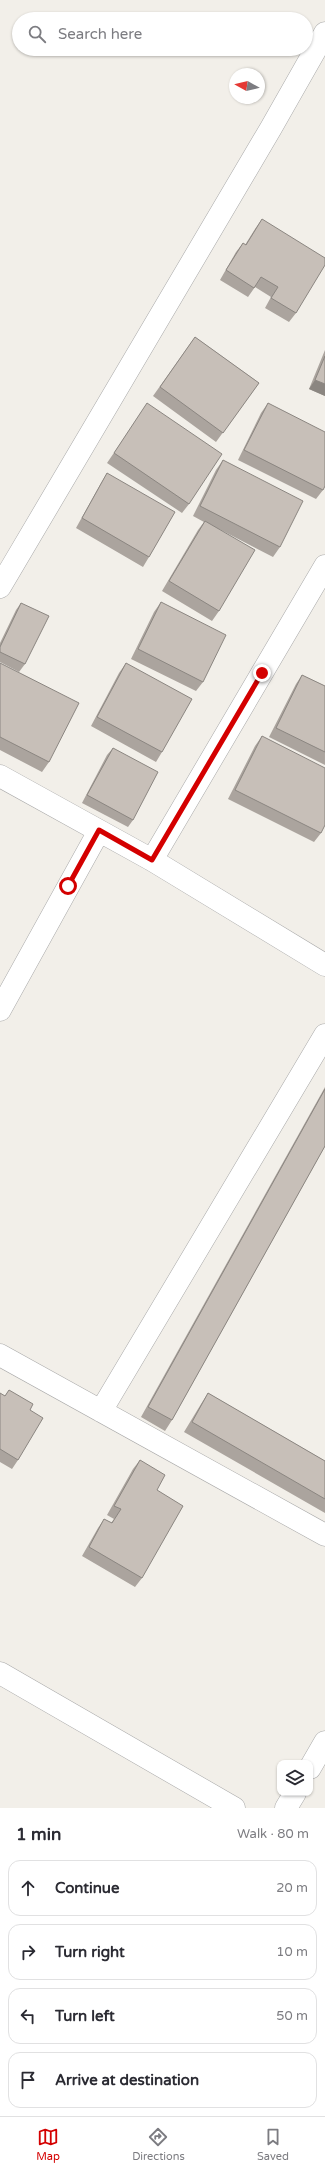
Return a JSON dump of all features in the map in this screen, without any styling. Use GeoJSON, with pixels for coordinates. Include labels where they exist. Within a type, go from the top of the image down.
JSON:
{"type":"FeatureCollection","features":[{"type":"Feature","properties":{"kind":"street"},"geometry":{"type":"LineString","coordinates":[[313,54],[325,33]]}},
{"type":"Feature","properties":{"kind":"street"},"geometry":{"type":"LineString","coordinates":[[0,587],[312,56]]}},
{"type":"Feature","properties":{"kind":"street"},"geometry":{"type":"LineString","coordinates":[[152,860],[325,566]]}},
{"type":"Feature","properties":{"kind":"street"},"geometry":{"type":"LineString","coordinates":[[0,776],[152,860],[325,966]]}},
{"type":"Feature","properties":{"kind":"street"},"geometry":{"type":"LineString","coordinates":[[0,1010],[99,830]]}},
{"type":"Feature","properties":{"kind":"street"},"geometry":{"type":"LineString","coordinates":[[101,1411],[325,1035]]}},
{"type":"Feature","properties":{"kind":"street"},"geometry":{"type":"LineString","coordinates":[[0,1355],[325,1535]]}},
{"type":"Feature","properties":{"kind":"street"},"geometry":{"type":"LineString","coordinates":[[0,1673],[234,1808]]}},
{"type":"Feature","properties":{"kind":"street"},"geometry":{"type":"LineString","coordinates":[[313,1763],[325,1742]]}},
{"type":"Feature","properties":{"kind":"street"},"geometry":{"type":"LineString","coordinates":[[286,1808],[293,1796]]}},
{"type":"Feature","properties":{"kind":"building"},"geometry":{"type":"Polygon","coordinates":[[[262,219],[325,258],[325,265],[296,313],[271,298],[278,287],[261,277],[254,288],[226,270],[243,243],[246,245],[262,219]]]}},
{"type":"Feature","properties":{"kind":"building"},"geometry":{"type":"Polygon","coordinates":[[[195,337],[259,383],[223,433],[160,387],[195,337]]]}},
{"type":"Feature","properties":{"kind":"building"},"geometry":{"type":"Polygon","coordinates":[[[325,356],[325,384],[315,380],[325,356]]]}},
{"type":"Feature","properties":{"kind":"building"},"geometry":{"type":"Polygon","coordinates":[[[147,403],[222,454],[189,504],[114,453],[147,403]]]}},
{"type":"Feature","properties":{"kind":"building"},"geometry":{"type":"Polygon","coordinates":[[[268,403],[325,432],[325,486],[323,490],[244,450],[268,403]]]}},
{"type":"Feature","properties":{"kind":"building"},"geometry":{"type":"Polygon","coordinates":[[[223,460],[303,501],[280,547],[200,506],[223,460]]]}},
{"type":"Feature","properties":{"kind":"building"},"geometry":{"type":"Polygon","coordinates":[[[107,473],[175,512],[149,557],[82,518],[107,473]]]}},
{"type":"Feature","properties":{"kind":"building"},"geometry":{"type":"Polygon","coordinates":[[[205,521],[255,550],[219,611],[169,581],[205,521]]]}},
{"type":"Feature","properties":{"kind":"building"},"geometry":{"type":"Polygon","coordinates":[[[161,602],[226,635],[203,682],[138,649],[161,602]]]}},
{"type":"Feature","properties":{"kind":"building"},"geometry":{"type":"Polygon","coordinates":[[[21,603],[49,616],[25,664],[0,652],[0,647],[21,603]]]}},
{"type":"Feature","properties":{"kind":"building"},"geometry":{"type":"Polygon","coordinates":[[[0,663],[79,703],[49,762],[0,737],[0,663]]]}},
{"type":"Feature","properties":{"kind":"building"},"geometry":{"type":"Polygon","coordinates":[[[126,663],[192,699],[162,752],[97,717],[126,663]]]}},
{"type":"Feature","properties":{"kind":"building"},"geometry":{"type":"Polygon","coordinates":[[[302,675],[325,686],[325,752],[276,728],[302,675]]]}},
{"type":"Feature","properties":{"kind":"building"},"geometry":{"type":"Polygon","coordinates":[[[262,736],[325,768],[325,825],[321,833],[235,790],[262,736]]]}},
{"type":"Feature","properties":{"kind":"building"},"geometry":{"type":"Polygon","coordinates":[[[113,748],[158,772],[133,820],[87,795],[113,748]]]}},
{"type":"Feature","properties":{"kind":"building"},"geometry":{"type":"Polygon","coordinates":[[[325,1089],[325,1146],[172,1420],[148,1407],[325,1089]]]}},
{"type":"Feature","properties":{"kind":"building"},"geometry":{"type":"Polygon","coordinates":[[[9,1390],[33,1404],[30,1410],[43,1418],[18,1460],[0,1449],[0,1393],[5,1396],[9,1390]]]}},
{"type":"Feature","properties":{"kind":"building"},"geometry":{"type":"Polygon","coordinates":[[[208,1393],[325,1461],[325,1499],[192,1422],[208,1393]]]}},
{"type":"Feature","properties":{"kind":"building"},"geometry":{"type":"Polygon","coordinates":[[[140,1460],[165,1475],[157,1490],[183,1506],[142,1578],[89,1547],[104,1519],[112,1523],[121,1509],[114,1506],[140,1460]]]}},
{"type":"Feature","properties":{"kind":"route"},"geometry":{"type":"LineString","coordinates":[[68,886],[99,830],[152,860],[262,673]]}}]}
